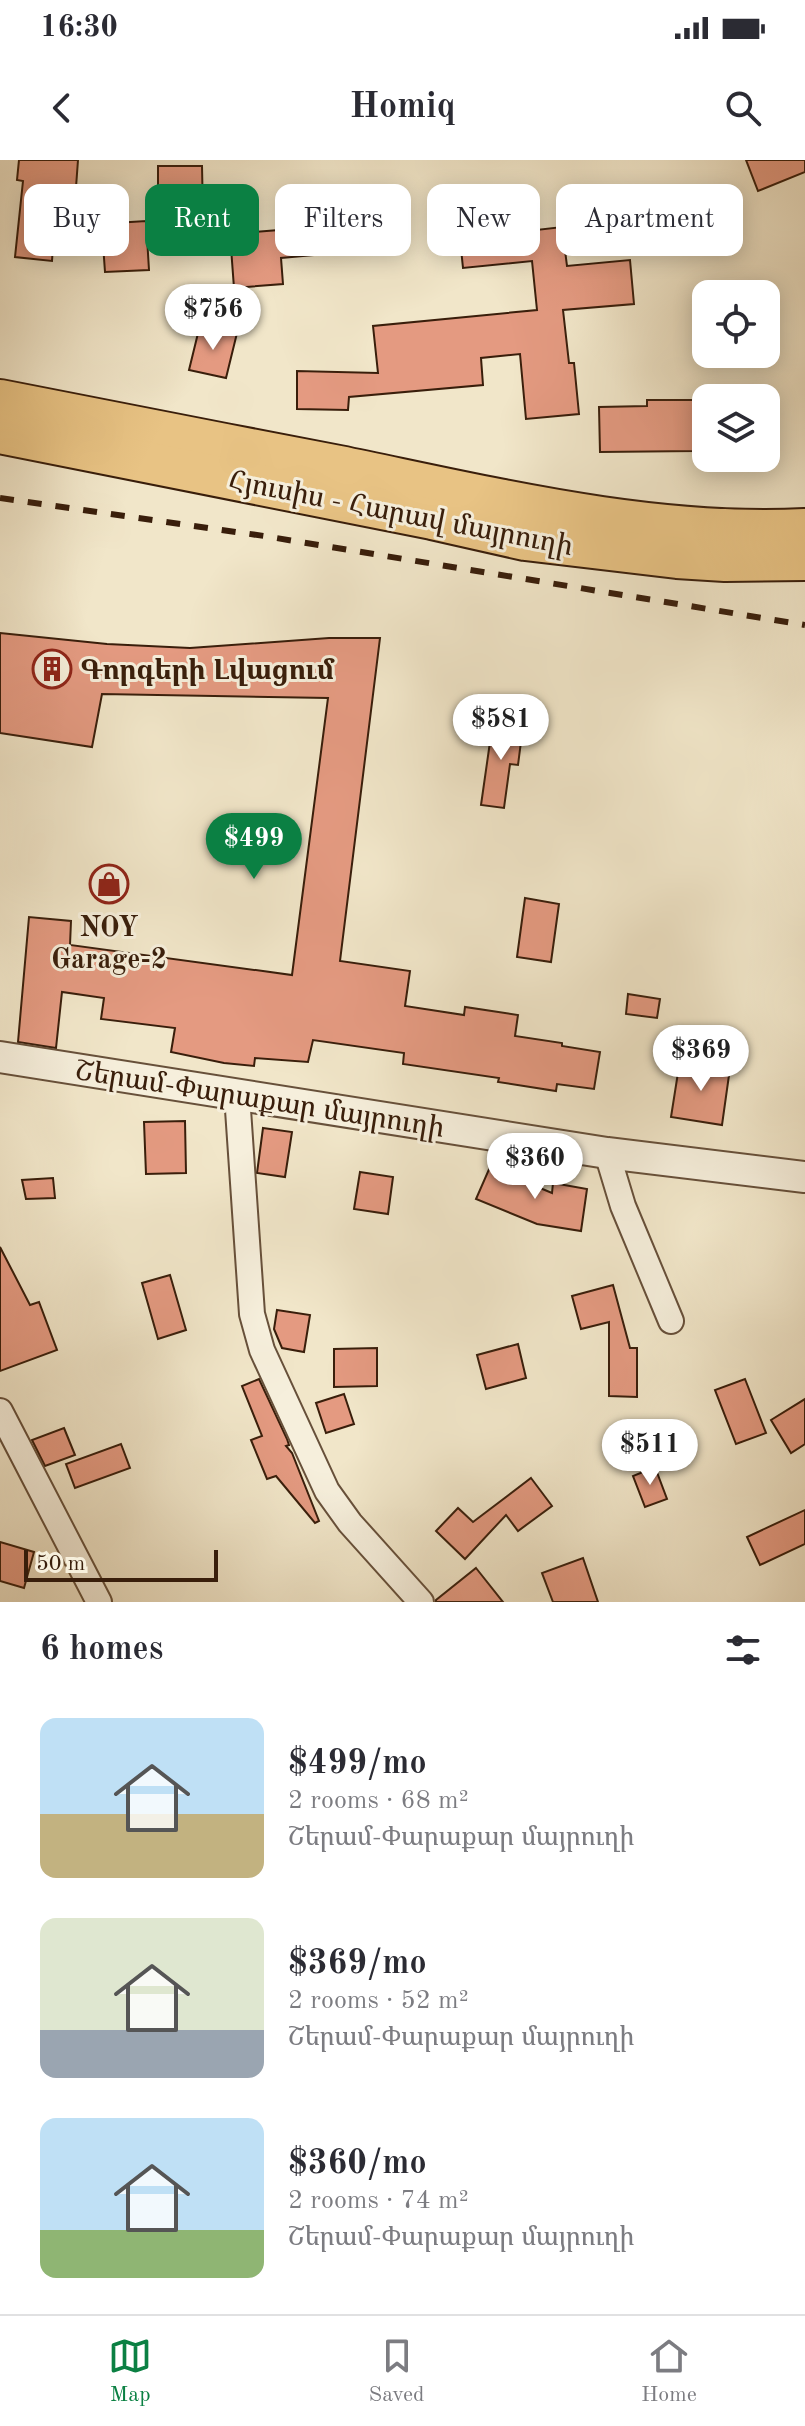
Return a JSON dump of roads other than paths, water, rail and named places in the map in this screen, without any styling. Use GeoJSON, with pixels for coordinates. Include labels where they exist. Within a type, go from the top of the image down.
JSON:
{"type":"FeatureCollection","features":[{"type":"Feature","properties":{"kind":"highway","name":"Հյուսիս - Հարավ մայրուղի"},"geometry":{"type":"LineString","coordinates":[[0,400],[524,504],[658,524],[752,530],[805,529]]}},
{"type":"Feature","properties":{"kind":"highway","name":"Հյուսիս - Հարավ մայրուղի"},"geometry":{"type":"LineString","coordinates":[[0,433],[525,540],[677,558],[805,560]]}},
{"type":"Feature","properties":{"kind":"street","name":"Շերամ-Փարաքար մայրուղի"},"geometry":{"type":"LineString","coordinates":[[0,1057],[607,1153],[805,1177]]}},
{"type":"Feature","properties":{"kind":"street"},"geometry":{"type":"LineString","coordinates":[[237,1095],[252,1314],[262,1350],[327,1491],[350,1523],[421,1602]]}},
{"type":"Feature","properties":{"kind":"street"},"geometry":{"type":"LineString","coordinates":[[607,1153],[623,1206],[671,1321]]}},
{"type":"Feature","properties":{"kind":"street"},"geometry":{"type":"LineString","coordinates":[[0,1411],[99,1602]]}},
{"type":"Feature","properties":{"kind":"railway"},"geometry":{"type":"LineString","coordinates":[[0,498],[264,536],[805,625]]}},
{"type":"Feature","properties":{"kind":"place","name":"Գորգերի Լվացում"},"geometry":{"type":"Point","coordinates":[52,669]}},
{"type":"Feature","properties":{"kind":"place","name":"NOY Garage-2"},"geometry":{"type":"Point","coordinates":[109,884]}}]}
